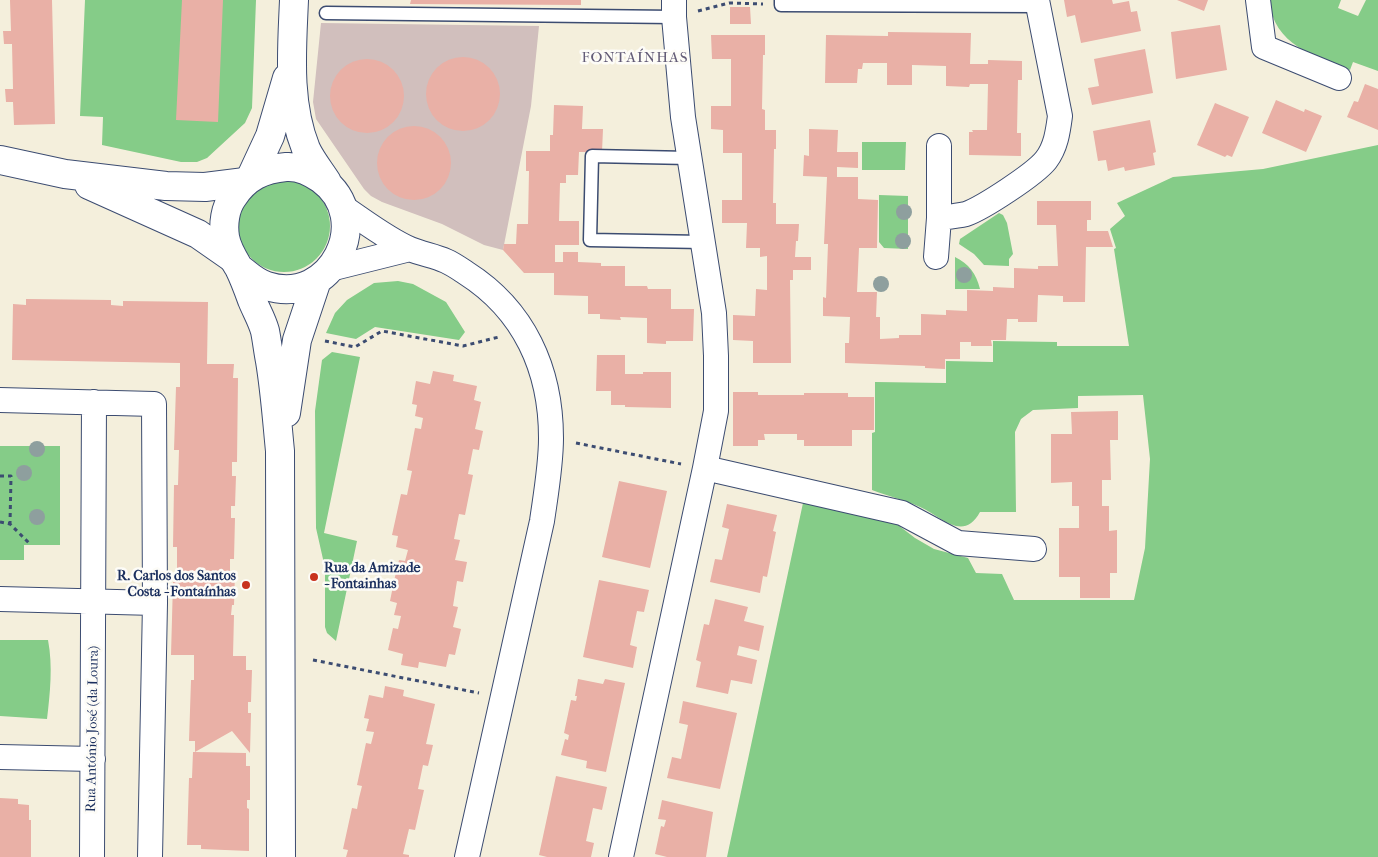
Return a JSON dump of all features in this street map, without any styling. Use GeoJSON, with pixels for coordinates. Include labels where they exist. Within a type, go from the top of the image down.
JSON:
{"type":"FeatureCollection","features":[{"type":"Feature","properties":{"kind":"main road"},"geometry":{"type":"LineString","coordinates":[[280,451],[297,340],[324,274],[342,251],[346,229],[336,196],[306,150],[296,114],[291,63],[294,0]]}},
{"type":"Feature","properties":{"kind":"main road"},"geometry":{"type":"LineString","coordinates":[[281,857],[280,451],[274,389],[265,332],[225,238],[225,218],[232,198],[248,180],[270,136],[291,63]]}},
{"type":"Feature","properties":{"kind":"main road"},"geometry":{"type":"LineString","coordinates":[[0,160],[65,174],[166,186],[205,187],[248,180],[271,168],[292,167],[312,172],[336,196]]}},
{"type":"Feature","properties":{"kind":"main road"},"geometry":{"type":"LineString","coordinates":[[65,174],[198,234],[235,262],[252,279],[268,287],[285,289],[302,287],[324,274]]}},
{"type":"Feature","properties":{"kind":"street"},"geometry":{"type":"LineString","coordinates":[[1258,0],[1264,46],[1339,78]]}},
{"type":"Feature","properties":{"kind":"street"},"geometry":{"type":"LineString","coordinates":[[939,218],[965,214],[980,208],[1034,172],[1046,160],[1053,149],[1060,116],[1038,3]]}},
{"type":"Feature","properties":{"kind":"street"},"geometry":{"type":"LineString","coordinates":[[621,857],[716,411],[714,313],[683,117],[674,8]]}},
{"type":"Feature","properties":{"kind":"street"},"geometry":{"type":"LineString","coordinates":[[936,257],[939,218],[939,146]]}},
{"type":"Feature","properties":{"kind":"street"},"geometry":{"type":"LineString","coordinates":[[336,196],[410,249],[447,261],[477,280],[503,302],[525,332],[538,362],[548,400],[551,438],[542,521],[467,857]]}},
{"type":"Feature","properties":{"kind":"street"},"geometry":{"type":"LineString","coordinates":[[324,274],[410,249]]}},
{"type":"Feature","properties":{"kind":"street"},"geometry":{"type":"LineString","coordinates":[[0,400],[154,404],[155,603],[150,857]]}},
{"type":"Feature","properties":{"kind":"street","name":"Rua António José (da Loura)"},"geometry":{"type":"LineString","coordinates":[[92,857],[94,402]]}},
{"type":"Feature","properties":{"kind":"street"},"geometry":{"type":"LineString","coordinates":[[705,468],[902,513],[958,543],[1034,549]]}},
{"type":"Feature","properties":{"kind":"street"},"geometry":{"type":"LineString","coordinates":[[0,599],[155,603]]}},
{"type":"Feature","properties":{"kind":"street"},"geometry":{"type":"LineString","coordinates":[[0,757],[92,759]]}},
{"type":"Feature","properties":{"kind":"lane"},"geometry":{"type":"LineString","coordinates":[[781,2],[1038,3]]}},
{"type":"Feature","properties":{"kind":"lane"},"geometry":{"type":"LineString","coordinates":[[326,13],[674,8]]}},
{"type":"Feature","properties":{"kind":"lane"},"geometry":{"type":"LineString","coordinates":[[689,158],[592,156],[590,240],[702,242]]}},
{"type":"Feature","properties":{"kind":"path"},"geometry":{"type":"LineString","coordinates":[[674,8],[729,3],[781,2]]}},
{"type":"Feature","properties":{"kind":"path"},"geometry":{"type":"LineString","coordinates":[[316,340],[355,347],[382,331],[463,346],[500,336]]}},
{"type":"Feature","properties":{"kind":"path"},"geometry":{"type":"LineString","coordinates":[[551,438],[705,468]]}},
{"type":"Feature","properties":{"kind":"path"},"geometry":{"type":"LineString","coordinates":[[0,476],[11,476],[10,524]]}},
{"type":"Feature","properties":{"kind":"path"},"geometry":{"type":"LineString","coordinates":[[0,522],[10,524],[30,544]]}},
{"type":"Feature","properties":{"kind":"path"},"geometry":{"type":"LineString","coordinates":[[313,660],[502,698]]}},
{"type":"Feature","properties":{"kind":"shaded area"},"geometry":{"type":"Polygon","coordinates":[[[321,23],[539,26],[531,106],[503,250],[484,245],[442,224],[382,202],[371,196],[364,189],[316,119],[313,102],[321,23]]]}},
{"type":"Feature","properties":{"kind":"green space"},"geometry":{"type":"Polygon","coordinates":[[[85,0],[256,0],[252,108],[245,123],[207,158],[197,162],[181,162],[102,145],[103,117],[80,116],[85,0]]]}},
{"type":"Feature","properties":{"kind":"green space"},"geometry":{"type":"Polygon","coordinates":[[[1269,0],[1341,0],[1338,8],[1358,16],[1366,0],[1378,0],[1378,71],[1353,62],[1350,70],[1298,47],[1279,28],[1272,16],[1269,0]]]}},
{"type":"Feature","properties":{"kind":"green space"},"geometry":{"type":"Polygon","coordinates":[[[862,142],[906,142],[905,170],[862,170],[862,142]]]}},
{"type":"Feature","properties":{"kind":"green space"},"geometry":{"type":"Polygon","coordinates":[[[1378,145],[1378,857],[727,857],[803,503],[898,525],[934,549],[968,558],[976,573],[1002,574],[1014,600],[1134,600],[1145,548],[1150,459],[1143,395],[1078,396],[1078,408],[1033,410],[1021,419],[1015,432],[1016,512],[980,512],[966,526],[959,526],[944,521],[914,505],[872,490],[872,433],[875,432],[875,382],[946,383],[946,361],[993,362],[993,341],[1057,342],[1057,346],[1129,346],[1114,249],[1116,248],[1110,229],[1125,216],[1117,203],[1173,177],[1263,169],[1378,145]]]}},
{"type":"Feature","properties":{"kind":"green space"},"geometry":{"type":"Polygon","coordinates":[[[284,180],[302,184],[317,193],[326,208],[330,226],[326,244],[317,259],[302,268],[284,272],[266,268],[251,259],[242,244],[238,226],[242,208],[251,193],[266,184],[284,180]]]}},
{"type":"Feature","properties":{"kind":"green space"},"geometry":{"type":"Polygon","coordinates":[[[879,195],[908,196],[908,249],[884,248],[879,242],[879,195]]]}},
{"type":"Feature","properties":{"kind":"green space"},"geometry":{"type":"Polygon","coordinates":[[[999,213],[1003,215],[1007,223],[1013,254],[1009,259],[1009,266],[984,265],[974,254],[959,244],[960,239],[999,213]]]}},
{"type":"Feature","properties":{"kind":"green space"},"geometry":{"type":"Polygon","coordinates":[[[955,257],[971,270],[980,289],[955,289],[955,257]]]}},
{"type":"Feature","properties":{"kind":"green space"},"geometry":{"type":"Polygon","coordinates":[[[398,281],[413,284],[446,302],[465,332],[459,340],[375,327],[356,339],[326,333],[335,313],[347,300],[374,283],[398,281]]]}},
{"type":"Feature","properties":{"kind":"green space"},"geometry":{"type":"Polygon","coordinates":[[[332,352],[360,357],[324,533],[357,541],[336,641],[327,633],[325,627],[325,568],[316,528],[315,411],[322,360],[332,352]]]}},
{"type":"Feature","properties":{"kind":"green space"},"geometry":{"type":"Polygon","coordinates":[[[0,446],[60,446],[60,545],[24,545],[24,560],[0,560],[0,446]]]}},
{"type":"Feature","properties":{"kind":"green space"},"geometry":{"type":"Polygon","coordinates":[[[0,640],[48,640],[51,670],[47,719],[0,716],[0,640]]]}},
{"type":"Feature","properties":{"kind":"building"},"geometry":{"type":"Polygon","coordinates":[[[10,0],[52,0],[55,124],[14,125],[13,102],[6,102],[5,89],[13,89],[12,44],[4,44],[3,31],[11,31],[10,0]]]}},
{"type":"Feature","properties":{"kind":"building"},"geometry":{"type":"Polygon","coordinates":[[[182,0],[223,0],[218,122],[176,120],[182,0]]]}},
{"type":"Feature","properties":{"kind":"building"},"geometry":{"type":"Polygon","coordinates":[[[411,0],[581,0],[581,5],[410,4],[411,0]]]}},
{"type":"Feature","properties":{"kind":"building"},"geometry":{"type":"Polygon","coordinates":[[[1064,0],[1112,0],[1113,4],[1129,1],[1131,12],[1137,11],[1141,31],[1081,43],[1075,15],[1067,17],[1064,0]]]}},
{"type":"Feature","properties":{"kind":"building"},"geometry":{"type":"Polygon","coordinates":[[[1177,0],[1208,0],[1204,11],[1177,0]]]}},
{"type":"Feature","properties":{"kind":"building"},"geometry":{"type":"Polygon","coordinates":[[[730,7],[750,7],[751,24],[730,24],[730,7]]]}},
{"type":"Feature","properties":{"kind":"building"},"geometry":{"type":"Polygon","coordinates":[[[1220,25],[1227,70],[1176,79],[1171,32],[1220,25]]]}},
{"type":"Feature","properties":{"kind":"building"},"geometry":{"type":"Polygon","coordinates":[[[888,32],[971,33],[970,64],[988,64],[988,60],[1022,61],[1022,80],[1018,80],[1017,133],[1021,133],[1021,156],[969,155],[969,132],[973,132],[972,130],[987,130],[988,84],[970,84],[969,87],[946,86],[946,66],[912,65],[912,85],[887,85],[887,63],[863,63],[862,69],[858,69],[857,83],[825,83],[826,35],[888,36],[888,32]]]}},
{"type":"Feature","properties":{"kind":"building"},"geometry":{"type":"Polygon","coordinates":[[[711,35],[765,35],[762,109],[765,110],[765,130],[776,130],[773,203],[776,203],[776,224],[799,224],[795,257],[811,257],[811,270],[793,270],[793,280],[790,280],[791,363],[753,363],[753,341],[733,340],[733,315],[755,316],[756,289],[767,290],[767,256],[760,257],[760,248],[746,248],[747,223],[722,223],[722,200],[742,200],[742,153],[723,153],[723,130],[711,129],[711,106],[731,106],[731,59],[712,59],[711,35]]]}},
{"type":"Feature","properties":{"kind":"building"},"geometry":{"type":"Polygon","coordinates":[[[1145,49],[1153,93],[1092,105],[1088,88],[1099,86],[1094,59],[1145,49]]]}},
{"type":"Feature","properties":{"kind":"building"},"geometry":{"type":"Polygon","coordinates":[[[463,57],[484,63],[494,73],[500,94],[494,115],[484,125],[463,131],[442,125],[432,115],[426,94],[432,73],[442,63],[463,57]]]}},
{"type":"Feature","properties":{"kind":"building"},"geometry":{"type":"Polygon","coordinates":[[[367,59],[388,65],[398,75],[404,96],[398,117],[388,127],[367,133],[346,127],[336,117],[330,96],[336,75],[346,65],[367,59]]]}},
{"type":"Feature","properties":{"kind":"building"},"geometry":{"type":"Polygon","coordinates":[[[1365,84],[1378,89],[1378,130],[1347,117],[1354,101],[1358,102],[1365,84]]]}},
{"type":"Feature","properties":{"kind":"building"},"geometry":{"type":"Polygon","coordinates":[[[1276,100],[1304,112],[1305,109],[1322,116],[1306,152],[1262,133],[1276,100]]]}},
{"type":"Feature","properties":{"kind":"building"},"geometry":{"type":"Polygon","coordinates":[[[1215,103],[1249,117],[1232,157],[1227,155],[1225,157],[1197,145],[1215,103]]]}},
{"type":"Feature","properties":{"kind":"building"},"geometry":{"type":"Polygon","coordinates":[[[554,105],[583,106],[582,129],[603,129],[602,152],[579,152],[578,175],[566,175],[566,183],[560,183],[559,221],[579,221],[579,245],[555,245],[555,262],[563,262],[563,252],[578,252],[578,262],[601,263],[601,266],[625,266],[625,286],[671,289],[671,309],[694,309],[693,341],[666,341],[666,344],[647,343],[647,318],[620,317],[621,320],[600,319],[600,314],[588,314],[588,296],[554,295],[554,273],[524,273],[503,250],[504,244],[516,244],[517,224],[528,224],[529,171],[526,171],[526,151],[550,151],[550,135],[553,135],[554,105]]]}},
{"type":"Feature","properties":{"kind":"building"},"geometry":{"type":"Polygon","coordinates":[[[1150,120],[1156,152],[1153,153],[1155,165],[1125,171],[1124,167],[1108,171],[1106,160],[1098,161],[1093,131],[1150,120]]]}},
{"type":"Feature","properties":{"kind":"building"},"geometry":{"type":"Polygon","coordinates":[[[414,126],[428,129],[440,137],[448,149],[451,163],[448,177],[440,189],[428,197],[414,200],[400,197],[388,189],[380,177],[377,163],[380,149],[388,137],[400,129],[414,126]]]}},
{"type":"Feature","properties":{"kind":"building"},"geometry":{"type":"Polygon","coordinates":[[[809,129],[838,130],[837,152],[858,152],[858,168],[837,167],[837,177],[858,177],[858,199],[878,200],[877,248],[859,248],[857,292],[877,292],[876,317],[880,317],[880,339],[899,338],[899,335],[921,335],[921,314],[946,315],[946,310],[967,311],[967,290],[993,291],[993,287],[1014,288],[1014,268],[1038,269],[1038,266],[1058,266],[1056,225],[1037,225],[1037,201],[1091,201],[1091,220],[1087,220],[1087,231],[1108,231],[1113,247],[1086,247],[1085,302],[1063,302],[1063,296],[1038,295],[1037,322],[1018,322],[1018,319],[1007,319],[1006,340],[991,340],[992,346],[971,346],[971,342],[960,342],[960,359],[945,359],[945,369],[925,368],[925,366],[845,363],[845,343],[849,343],[850,317],[823,316],[823,297],[826,298],[828,244],[824,244],[827,177],[803,176],[804,155],[809,156],[809,129]]]}},
{"type":"Feature","properties":{"kind":"building"},"geometry":{"type":"Polygon","coordinates":[[[26,299],[111,300],[111,305],[123,306],[123,301],[208,302],[207,364],[234,364],[233,378],[238,378],[237,462],[232,462],[232,476],[236,476],[235,506],[231,506],[231,518],[235,518],[234,559],[230,559],[230,573],[235,573],[234,605],[232,605],[231,615],[234,615],[233,656],[246,656],[246,670],[252,670],[251,702],[248,702],[248,713],[251,713],[250,753],[232,731],[195,752],[195,741],[189,741],[191,680],[194,680],[194,655],[171,655],[173,582],[177,582],[177,547],[173,547],[174,485],[178,485],[179,450],[174,450],[176,387],[180,387],[180,363],[12,360],[13,304],[26,305],[26,299]]]}},
{"type":"Feature","properties":{"kind":"building"},"geometry":{"type":"Polygon","coordinates":[[[597,355],[625,355],[625,374],[671,372],[671,408],[611,405],[611,391],[596,391],[597,355]]]}},
{"type":"Feature","properties":{"kind":"building"},"geometry":{"type":"Polygon","coordinates":[[[433,371],[454,375],[453,381],[477,386],[474,400],[481,402],[475,429],[483,431],[479,450],[473,449],[468,474],[473,475],[465,515],[459,514],[454,539],[460,540],[455,560],[467,562],[463,582],[457,581],[453,606],[458,607],[453,627],[461,629],[455,655],[449,654],[446,667],[419,662],[418,668],[401,665],[403,654],[388,650],[393,628],[398,629],[401,616],[394,615],[397,603],[390,601],[394,581],[399,560],[405,561],[408,550],[396,547],[398,536],[392,535],[401,494],[407,495],[412,471],[407,470],[415,428],[421,429],[423,418],[415,416],[417,405],[412,404],[416,381],[430,384],[433,371]]]}},
{"type":"Feature","properties":{"kind":"building"},"geometry":{"type":"Polygon","coordinates":[[[733,392],[758,392],[758,395],[848,393],[848,397],[874,397],[874,430],[852,430],[852,446],[804,446],[804,440],[797,440],[797,434],[764,434],[765,440],[758,440],[758,446],[733,446],[733,392]]]}},
{"type":"Feature","properties":{"kind":"building"},"geometry":{"type":"Polygon","coordinates":[[[1118,411],[1118,440],[1110,440],[1111,480],[1102,480],[1102,506],[1109,506],[1109,531],[1117,530],[1117,573],[1110,573],[1110,598],[1080,598],[1080,577],[1059,577],[1059,528],[1079,528],[1079,506],[1072,506],[1072,482],[1051,483],[1051,434],[1072,434],[1071,412],[1118,411]]]}},
{"type":"Feature","properties":{"kind":"building"},"geometry":{"type":"Polygon","coordinates":[[[619,481],[667,491],[650,568],[602,557],[619,481]]]}},
{"type":"Feature","properties":{"kind":"building"},"geometry":{"type":"Polygon","coordinates":[[[727,504],[777,515],[773,531],[776,532],[767,577],[763,576],[760,593],[710,582],[715,559],[722,560],[729,529],[722,527],[727,504]]]}},
{"type":"Feature","properties":{"kind":"building"},"geometry":{"type":"Polygon","coordinates":[[[599,580],[649,590],[644,612],[637,611],[630,645],[637,647],[633,668],[583,657],[599,580]]]}},
{"type":"Feature","properties":{"kind":"building"},"geometry":{"type":"Polygon","coordinates":[[[715,599],[748,607],[744,621],[764,626],[759,651],[739,646],[737,655],[757,660],[752,684],[731,680],[728,694],[696,687],[701,662],[696,660],[704,624],[709,625],[715,599]]]}},
{"type":"Feature","properties":{"kind":"building"},"geometry":{"type":"Polygon","coordinates":[[[578,679],[603,684],[605,679],[625,683],[606,772],[586,768],[587,761],[561,755],[565,739],[568,740],[569,735],[564,733],[571,700],[576,701],[578,679]]]}},
{"type":"Feature","properties":{"kind":"building"},"geometry":{"type":"Polygon","coordinates":[[[385,686],[404,690],[403,696],[435,704],[426,744],[433,745],[428,766],[423,765],[418,789],[424,790],[415,830],[409,829],[403,854],[409,855],[409,857],[346,857],[348,850],[343,849],[352,808],[357,809],[362,786],[357,785],[366,743],[371,744],[374,732],[366,731],[369,719],[364,718],[369,695],[383,698],[385,686]]]}},
{"type":"Feature","properties":{"kind":"building"},"geometry":{"type":"Polygon","coordinates":[[[683,701],[737,713],[720,789],[667,778],[672,757],[681,759],[688,725],[679,723],[683,701]]]}},
{"type":"Feature","properties":{"kind":"building"},"geometry":{"type":"Polygon","coordinates":[[[193,752],[246,753],[246,766],[250,766],[250,800],[247,800],[247,808],[249,809],[249,851],[201,849],[201,845],[187,845],[189,778],[192,778],[193,752]]]}},
{"type":"Feature","properties":{"kind":"building"},"geometry":{"type":"Polygon","coordinates":[[[556,776],[607,787],[602,810],[593,808],[586,841],[594,843],[591,857],[547,857],[539,855],[556,776]]]}},
{"type":"Feature","properties":{"kind":"building"},"geometry":{"type":"Polygon","coordinates":[[[0,798],[18,799],[18,804],[29,805],[31,857],[0,857],[0,798]]]}},
{"type":"Feature","properties":{"kind":"building"},"geometry":{"type":"Polygon","coordinates":[[[662,800],[713,812],[706,857],[667,857],[655,854],[661,826],[664,827],[666,820],[658,819],[662,800]]]}},
{"type":"Feature","properties":{"kind":"place","name":"Rua da Amizade - Fontainhas"},"geometry":{"type":"Point","coordinates":[314,577]}},
{"type":"Feature","properties":{"kind":"place","name":"R. Carlos dos Santos Costa - Fontaínhas"},"geometry":{"type":"Point","coordinates":[246,585]}},
{"type":"Feature","properties":{"kind":"district","name":"FONTAÍNHAS"},"geometry":{"type":"Point","coordinates":[635,58]}}]}
